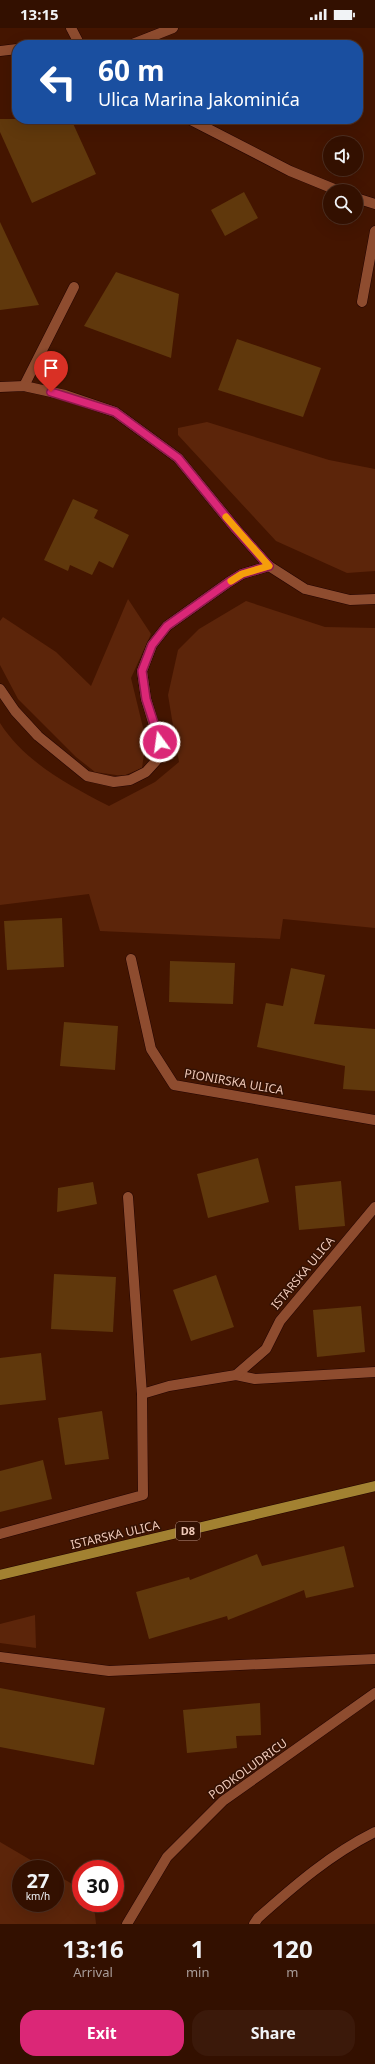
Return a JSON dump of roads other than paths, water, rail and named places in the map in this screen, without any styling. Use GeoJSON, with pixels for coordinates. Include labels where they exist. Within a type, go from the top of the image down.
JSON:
{"type":"FeatureCollection","features":[{"type":"Feature","properties":{"kind":"main road","name":"ISTARSKA ULICA"},"geometry":{"type":"LineString","coordinates":[[0,1575],[375,1486]]}},
{"type":"Feature","properties":{"kind":"street"},"geometry":{"type":"LineString","coordinates":[[70,28],[77,40]]}},
{"type":"Feature","properties":{"kind":"street"},"geometry":{"type":"LineString","coordinates":[[143,40],[173,28]]}},
{"type":"Feature","properties":{"kind":"street"},"geometry":{"type":"LineString","coordinates":[[0,51],[12,50]]}},
{"type":"Feature","properties":{"kind":"street"},"geometry":{"type":"LineString","coordinates":[[199,124],[290,171],[323,184]]}},
{"type":"Feature","properties":{"kind":"street"},"geometry":{"type":"LineString","coordinates":[[363,200],[375,204]]}},
{"type":"Feature","properties":{"kind":"street"},"geometry":{"type":"LineString","coordinates":[[362,302],[375,231]]}},
{"type":"Feature","properties":{"kind":"street"},"geometry":{"type":"LineString","coordinates":[[24,386],[74,286]]}},
{"type":"Feature","properties":{"kind":"street"},"geometry":{"type":"LineString","coordinates":[[0,387],[24,386],[65,395],[115,412],[178,458],[236,529],[269,566],[305,589],[350,600],[375,600]]}},
{"type":"Feature","properties":{"kind":"street"},"geometry":{"type":"LineString","coordinates":[[0,689],[15,711],[38,736],[87,776],[114,782],[130,780],[146,772],[156,761],[160,742],[146,699],[142,671],[152,645],[167,626],[229,582],[242,574],[269,566]]}},
{"type":"Feature","properties":{"kind":"street","name":"PIONIRSKA ULICA"},"geometry":{"type":"LineString","coordinates":[[131,959],[151,1049],[174,1085],[375,1120]]}},
{"type":"Feature","properties":{"kind":"street"},"geometry":{"type":"LineString","coordinates":[[0,1534],[143,1495],[142,1394],[128,1197]]}},
{"type":"Feature","properties":{"kind":"street","name":"ISTARSKA ULICA"},"geometry":{"type":"LineString","coordinates":[[236,1375],[266,1349],[280,1321],[375,1207]]}},
{"type":"Feature","properties":{"kind":"street"},"geometry":{"type":"LineString","coordinates":[[142,1394],[169,1386],[236,1375],[255,1379],[375,1372]]}},
{"type":"Feature","properties":{"kind":"street"},"geometry":{"type":"LineString","coordinates":[[0,1657],[109,1671],[375,1659]]}},
{"type":"Feature","properties":{"kind":"street","name":"PODKOLUDRICU"},"geometry":{"type":"LineString","coordinates":[[127,1924],[167,1857],[223,1800],[375,1693]]}},
{"type":"Feature","properties":{"kind":"street"},"geometry":{"type":"LineString","coordinates":[[254,1924],[258,1918],[303,1879],[351,1844],[375,1832]]}}]}
